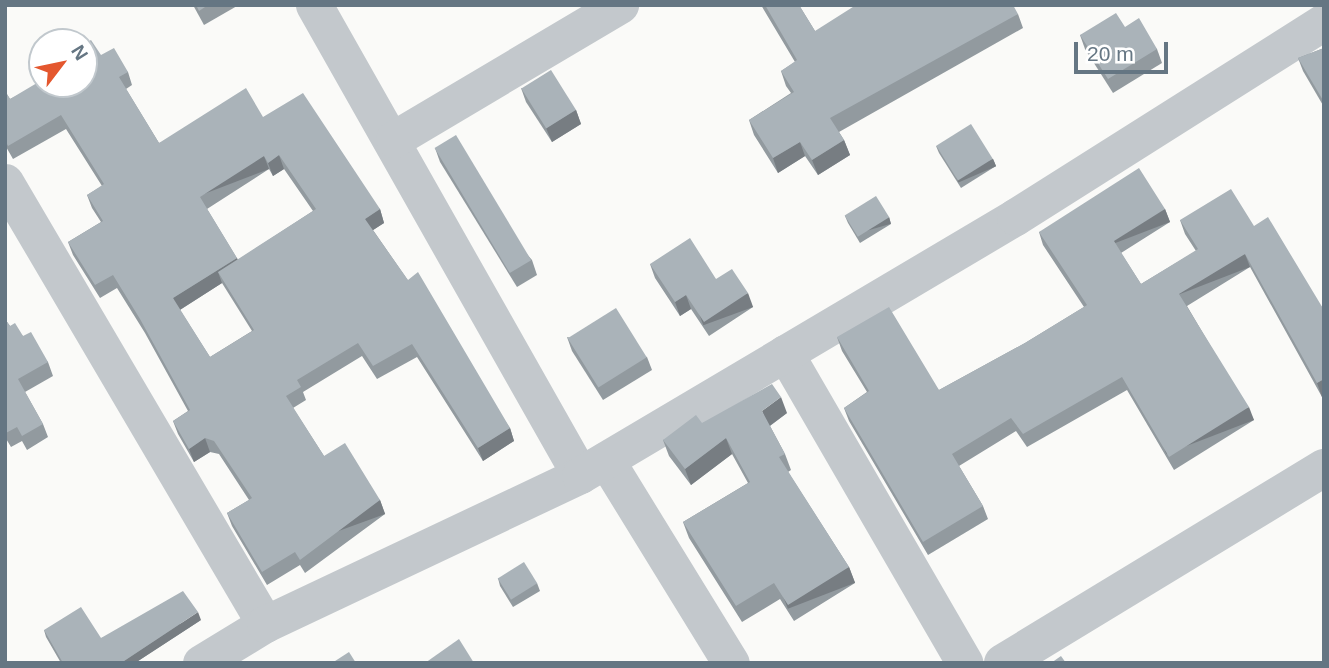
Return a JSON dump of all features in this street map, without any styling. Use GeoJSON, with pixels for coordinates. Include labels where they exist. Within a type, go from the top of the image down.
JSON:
{"type":"FeatureCollection","features":[{"type":"Feature","properties":{"kind":"street"},"geometry":{"type":"LineString","coordinates":[[314,5],[593,468],[731,663]]}},
{"type":"Feature","properties":{"kind":"street"},"geometry":{"type":"LineString","coordinates":[[394,139],[620,5]]}},
{"type":"Feature","properties":{"kind":"street"},"geometry":{"type":"LineString","coordinates":[[201,663],[265,624],[593,468],[1015,217],[1324,22]]}},
{"type":"Feature","properties":{"kind":"street"},"geometry":{"type":"LineString","coordinates":[[5,182],[265,624]]}},
{"type":"Feature","properties":{"kind":"street"},"geometry":{"type":"LineString","coordinates":[[785,352],[965,663]]}},
{"type":"Feature","properties":{"kind":"street"},"geometry":{"type":"LineString","coordinates":[[1003,663],[1324,468]]}},
{"type":"Feature","properties":{"kind":"building"},"geometry":{"type":"Polygon","coordinates":[[[196,5],[208,5],[199,11],[196,5]]]}},
{"type":"Feature","properties":{"kind":"building"},"geometry":{"type":"Polygon","coordinates":[[[765,5],[799,5],[815,31],[856,5],[1013,5],[1018,14],[830,118],[844,140],[812,160],[800,142],[773,158],[749,120],[794,92],[781,71],[797,60],[765,5]]]}},
{"type":"Feature","properties":{"kind":"building"},"geometry":{"type":"Polygon","coordinates":[[[1116,13],[1125,27],[1139,18],[1157,49],[1108,79],[1080,35],[1116,13]]]}},
{"type":"Feature","properties":{"kind":"building"},"geometry":{"type":"Polygon","coordinates":[[[114,48],[128,72],[119,77],[159,143],[246,88],[263,117],[303,93],[380,209],[365,219],[408,280],[418,272],[510,428],[478,448],[412,344],[373,366],[358,343],[297,380],[301,387],[286,396],[324,456],[345,443],[380,500],[300,560],[295,552],[262,572],[227,513],[252,498],[214,441],[205,438],[189,449],[173,421],[190,410],[140,319],[113,275],[95,285],[68,242],[103,221],[87,195],[104,184],[61,115],[8,146],[5,140],[5,91],[10,99],[28,88],[28,98],[98,98],[98,50],[101,55],[114,48]],[[279,155],[268,163],[264,156],[200,197],[237,258],[173,298],[210,357],[254,330],[218,272],[316,209],[279,155]]]}},
{"type":"Feature","properties":{"kind":"building"},"geometry":{"type":"Polygon","coordinates":[[[1324,48],[1324,102],[1298,58],[1324,48]]]}},
{"type":"Feature","properties":{"kind":"building"},"geometry":{"type":"Polygon","coordinates":[[[551,70],[576,110],[546,128],[521,89],[551,70]]]}},
{"type":"Feature","properties":{"kind":"building"},"geometry":{"type":"Polygon","coordinates":[[[971,124],[993,159],[958,180],[936,146],[971,124]]]}},
{"type":"Feature","properties":{"kind":"building"},"geometry":{"type":"Polygon","coordinates":[[[456,135],[531,260],[510,273],[435,148],[456,135]]]}},
{"type":"Feature","properties":{"kind":"building"},"geometry":{"type":"Polygon","coordinates":[[[1139,168],[1165,209],[1114,241],[1141,284],[1198,249],[1180,220],[1231,189],[1254,226],[1268,217],[1324,310],[1324,379],[1317,383],[1245,254],[1179,294],[1249,407],[1169,457],[1122,377],[1023,434],[1011,418],[952,454],[983,506],[923,542],[844,408],[869,391],[837,337],[889,307],[939,390],[1025,343],[1087,305],[1039,232],[1139,168]]]}},
{"type":"Feature","properties":{"kind":"building"},"geometry":{"type":"Polygon","coordinates":[[[876,196],[889,217],[858,237],[845,216],[876,196]]]}},
{"type":"Feature","properties":{"kind":"building"},"geometry":{"type":"Polygon","coordinates":[[[690,238],[716,279],[732,269],[748,293],[704,322],[686,295],[675,302],[650,264],[690,238]]]}},
{"type":"Feature","properties":{"kind":"building"},"geometry":{"type":"Polygon","coordinates":[[[616,308],[647,357],[598,387],[568,338],[616,308]]]}},
{"type":"Feature","properties":{"kind":"building"},"geometry":{"type":"Polygon","coordinates":[[[5,319],[10,326],[15,323],[23,336],[31,332],[48,362],[18,379],[43,424],[22,436],[17,427],[5,432],[5,319]]]}},
{"type":"Feature","properties":{"kind":"building"},"geometry":{"type":"Polygon","coordinates":[[[772,384],[781,397],[762,411],[785,454],[779,457],[849,567],[788,605],[774,583],[736,606],[683,522],[750,482],[726,438],[685,469],[663,440],[696,415],[702,423],[772,384]]]}},
{"type":"Feature","properties":{"kind":"building"},"geometry":{"type":"Polygon","coordinates":[[[524,562],[537,583],[511,600],[498,578],[524,562]]]}},
{"type":"Feature","properties":{"kind":"building"},"geometry":{"type":"Polygon","coordinates":[[[183,591],[198,612],[121,663],[63,663],[44,630],[81,607],[101,638],[183,591]]]}},
{"type":"Feature","properties":{"kind":"building"},"geometry":{"type":"Polygon","coordinates":[[[459,639],[474,663],[425,663],[459,639]]]}},
{"type":"Feature","properties":{"kind":"building"},"geometry":{"type":"Polygon","coordinates":[[[349,652],[356,663],[332,663],[349,652]]]}},
{"type":"Feature","properties":{"kind":"building"},"geometry":{"type":"Polygon","coordinates":[[[1061,656],[1066,663],[1051,663],[1061,656]]]}}]}
